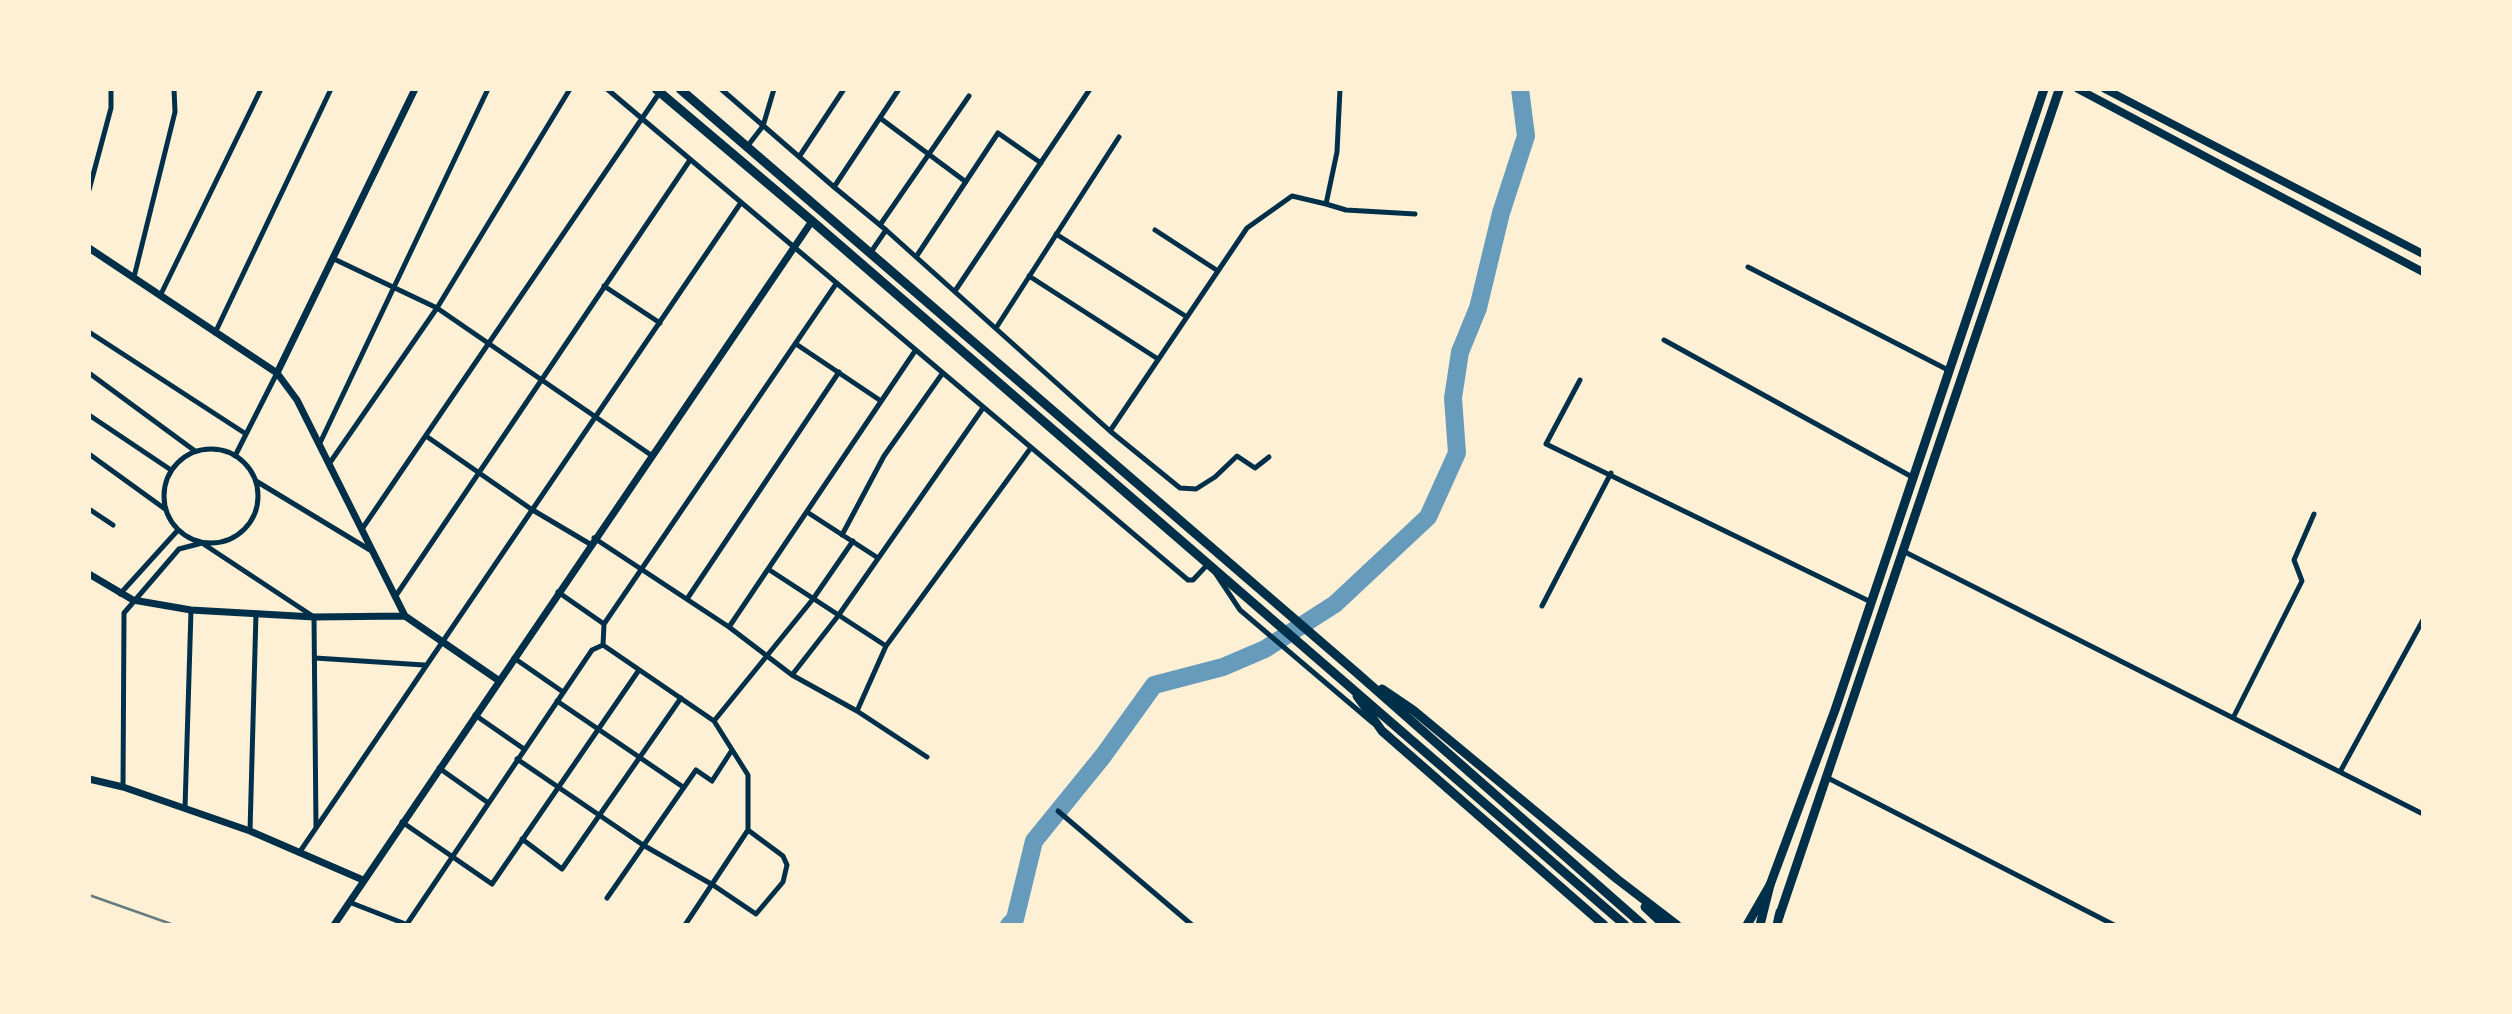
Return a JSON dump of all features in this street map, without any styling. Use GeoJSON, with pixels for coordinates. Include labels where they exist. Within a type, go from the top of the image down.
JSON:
{"type":"FeatureCollection","features":[{"type":"Feature","properties":{"kind":"main road"},"geometry":{"type":"LineString","coordinates":[[680,89],[1357,673],[1643,925]]}},
{"type":"Feature","properties":{"kind":"main road"},"geometry":{"type":"LineString","coordinates":[[1760,925],[1770,885],[1951,371],[2044,89]]}},
{"type":"Feature","properties":{"kind":"main road"},"geometry":{"type":"LineString","coordinates":[[1777,925],[2059,89]]}},
{"type":"Feature","properties":{"kind":"main road"},"geometry":{"type":"LineString","coordinates":[[2078,89],[2423,272]]}},
{"type":"Feature","properties":{"kind":"main road"},"geometry":{"type":"LineString","coordinates":[[2105,89],[2423,254]]}},
{"type":"Feature","properties":{"kind":"main road"},"geometry":{"type":"LineString","coordinates":[[658,91],[813,221],[1625,925]]}},
{"type":"Feature","properties":{"kind":"main road"},"geometry":{"type":"LineString","coordinates":[[2347,232],[2354,218]]}},
{"type":"Feature","properties":{"kind":"main road"},"geometry":{"type":"LineString","coordinates":[[1357,673],[1413,710],[1616,879],[1676,925]]}},
{"type":"Feature","properties":{"kind":"main road"},"geometry":{"type":"LineString","coordinates":[[1348,684],[1382,731],[1604,925]]}},
{"type":"Feature","properties":{"kind":"main road"},"geometry":{"type":"LineString","coordinates":[[1616,879],[1664,925]]}},
{"type":"Feature","properties":{"kind":"main road"},"geometry":{"type":"LineString","coordinates":[[1747,925],[1770,885]]}},
{"type":"Feature","properties":{"kind":"street"},"geometry":{"type":"LineString","coordinates":[[89,190],[111,108],[111,89]]}},
{"type":"Feature","properties":{"kind":"street"},"geometry":{"type":"LineString","coordinates":[[134,277],[175,112],[174,89]]}},
{"type":"Feature","properties":{"kind":"street"},"geometry":{"type":"LineString","coordinates":[[161,295],[261,89]]}},
{"type":"Feature","properties":{"kind":"street"},"geometry":{"type":"LineString","coordinates":[[215,333],[331,89]]}},
{"type":"Feature","properties":{"kind":"street"},"geometry":{"type":"LineString","coordinates":[[319,445],[488,89]]}},
{"type":"Feature","properties":{"kind":"street"},"geometry":{"type":"LineString","coordinates":[[329,464],[437,308],[570,89]]}},
{"type":"Feature","properties":{"kind":"street"},"geometry":{"type":"LineString","coordinates":[[607,89],[1188,580],[1193,580],[1209,563],[1240,610],[1382,731]]}},
{"type":"Feature","properties":{"kind":"street"},"geometry":{"type":"LineString","coordinates":[[721,89],[886,230],[1110,431],[1180,488],[1188,491],[1196,489],[1215,477],[1237,456],[1259,468],[1269,457]]}},
{"type":"Feature","properties":{"kind":"street"},"geometry":{"type":"LineString","coordinates":[[746,148],[763,126],[774,89]]}},
{"type":"Feature","properties":{"kind":"street"},"geometry":{"type":"LineString","coordinates":[[799,157],[844,89]]}},
{"type":"Feature","properties":{"kind":"street"},"geometry":{"type":"LineString","coordinates":[[834,187],[899,89]]}},
{"type":"Feature","properties":{"kind":"street"},"geometry":{"type":"LineString","coordinates":[[955,291],[1090,89]]}},
{"type":"Feature","properties":{"kind":"street"},"geometry":{"type":"LineString","coordinates":[[1326,204],[1337,152],[1340,89]]}},
{"type":"Feature","properties":{"kind":"street"},"geometry":{"type":"LineString","coordinates":[[235,456],[415,90]]}},
{"type":"Feature","properties":{"kind":"street"},"geometry":{"type":"LineString","coordinates":[[361,530],[658,91]]}},
{"type":"Feature","properties":{"kind":"street"},"geometry":{"type":"LineString","coordinates":[[880,225],[969,96]]}},
{"type":"Feature","properties":{"kind":"street"},"geometry":{"type":"LineString","coordinates":[[880,118],[966,182]]}},
{"type":"Feature","properties":{"kind":"street"},"geometry":{"type":"LineString","coordinates":[[916,257],[999,133],[1041,163]]}},
{"type":"Feature","properties":{"kind":"street"},"geometry":{"type":"LineString","coordinates":[[996,328],[1119,137]]}},
{"type":"Feature","properties":{"kind":"street"},"geometry":{"type":"LineString","coordinates":[[395,597],[690,160]]}},
{"type":"Feature","properties":{"kind":"street"},"geometry":{"type":"LineString","coordinates":[[1110,431],[1247,228],[1292,196],[1357,211],[1415,214]]}},
{"type":"Feature","properties":{"kind":"street"},"geometry":{"type":"LineString","coordinates":[[299,853],[424,665],[740,204]]}},
{"type":"Feature","properties":{"kind":"street"},"geometry":{"type":"LineString","coordinates":[[334,925],[557,592],[813,221]]}},
{"type":"Feature","properties":{"kind":"street"},"geometry":{"type":"LineString","coordinates":[[870,252],[886,230]]}},
{"type":"Feature","properties":{"kind":"street"},"geometry":{"type":"LineString","coordinates":[[1155,230],[1218,271]]}},
{"type":"Feature","properties":{"kind":"street"},"geometry":{"type":"LineString","coordinates":[[1056,234],[1187,317]]}},
{"type":"Feature","properties":{"kind":"street"},"geometry":{"type":"LineString","coordinates":[[89,248],[277,373],[297,400],[405,616],[498,680]]}},
{"type":"Feature","properties":{"kind":"street"},"geometry":{"type":"LineString","coordinates":[[334,259],[437,308],[651,454]]}},
{"type":"Feature","properties":{"kind":"street"},"geometry":{"type":"LineString","coordinates":[[1748,267],[1951,371]]}},
{"type":"Feature","properties":{"kind":"street"},"geometry":{"type":"LineString","coordinates":[[1029,276],[1158,359]]}},
{"type":"Feature","properties":{"kind":"street"},"geometry":{"type":"LineString","coordinates":[[603,645],[604,624],[836,284]]}},
{"type":"Feature","properties":{"kind":"street"},"geometry":{"type":"LineString","coordinates":[[604,286],[660,323]]}},
{"type":"Feature","properties":{"kind":"street"},"geometry":{"type":"LineString","coordinates":[[89,332],[246,435]]}},
{"type":"Feature","properties":{"kind":"street"},"geometry":{"type":"LineString","coordinates":[[1664,340],[1914,478]]}},
{"type":"Feature","properties":{"kind":"street"},"geometry":{"type":"LineString","coordinates":[[796,344],[881,401]]}},
{"type":"Feature","properties":{"kind":"street"},"geometry":{"type":"LineString","coordinates":[[729,627],[915,351]]}},
{"type":"Feature","properties":{"kind":"street"},"geometry":{"type":"LineString","coordinates":[[687,599],[839,372]]}},
{"type":"Feature","properties":{"kind":"street"},"geometry":{"type":"LineString","coordinates":[[89,373],[195,452]]}},
{"type":"Feature","properties":{"kind":"street"},"geometry":{"type":"LineString","coordinates":[[842,535],[884,456],[942,374]]}},
{"type":"Feature","properties":{"kind":"street"},"geometry":{"type":"LineString","coordinates":[[1580,380],[1546,444],[1611,473],[1871,602]]}},
{"type":"Feature","properties":{"kind":"street"},"geometry":{"type":"LineString","coordinates":[[792,675],[838,616],[982,408]]}},
{"type":"Feature","properties":{"kind":"street"},"geometry":{"type":"LineString","coordinates":[[89,415],[171,470]]}},
{"type":"Feature","properties":{"kind":"street"},"geometry":{"type":"LineString","coordinates":[[426,436],[531,509],[642,569],[729,627],[792,675],[857,711],[927,757]]}},
{"type":"Feature","properties":{"kind":"street"},"geometry":{"type":"LineString","coordinates":[[123,787],[124,613],[132,600],[179,549],[202,543],[219,543],[244,530],[254,517],[258,501],[256,481],[247,466],[235,456],[211,449],[195,452],[183,457],[171,470],[165,482],[165,509]]}},
{"type":"Feature","properties":{"kind":"street"},"geometry":{"type":"LineString","coordinates":[[857,711],[886,646],[1030,449]]}},
{"type":"Feature","properties":{"kind":"street"},"geometry":{"type":"LineString","coordinates":[[89,454],[165,509],[178,530],[314,617]]}},
{"type":"Feature","properties":{"kind":"street"},"geometry":{"type":"LineString","coordinates":[[1542,606],[1611,473]]}},
{"type":"Feature","properties":{"kind":"street"},"geometry":{"type":"LineString","coordinates":[[256,481],[370,550]]}},
{"type":"Feature","properties":{"kind":"street"},"geometry":{"type":"LineString","coordinates":[[89,509],[113,525]]}},
{"type":"Feature","properties":{"kind":"street"},"geometry":{"type":"LineString","coordinates":[[807,512],[878,558]]}},
{"type":"Feature","properties":{"kind":"street"},"geometry":{"type":"LineString","coordinates":[[2233,718],[2302,580],[2294,560],[2314,514]]}},
{"type":"Feature","properties":{"kind":"street"},"geometry":{"type":"LineString","coordinates":[[120,594],[178,530]]}},
{"type":"Feature","properties":{"kind":"street"},"geometry":{"type":"LineString","coordinates":[[714,721],[813,599],[853,541]]}},
{"type":"Feature","properties":{"kind":"street"},"geometry":{"type":"LineString","coordinates":[[1903,551],[2423,814]]}},
{"type":"Feature","properties":{"kind":"street"},"geometry":{"type":"LineString","coordinates":[[768,569],[886,646]]}},
{"type":"Feature","properties":{"kind":"street"},"geometry":{"type":"LineString","coordinates":[[89,574],[132,600],[191,610],[314,617],[405,616]]}},
{"type":"Feature","properties":{"kind":"street"},"geometry":{"type":"LineString","coordinates":[[557,592],[604,624]]}},
{"type":"Feature","properties":{"kind":"street"},"geometry":{"type":"LineString","coordinates":[[185,808],[191,610]]}},
{"type":"Feature","properties":{"kind":"street"},"geometry":{"type":"LineString","coordinates":[[250,831],[256,613]]}},
{"type":"Feature","properties":{"kind":"street"},"geometry":{"type":"LineString","coordinates":[[314,617],[316,828]]}},
{"type":"Feature","properties":{"kind":"street"},"geometry":{"type":"LineString","coordinates":[[2340,772],[2423,620]]}},
{"type":"Feature","properties":{"kind":"street"},"geometry":{"type":"LineString","coordinates":[[603,645],[714,721],[748,775],[748,830],[685,925]]}},
{"type":"Feature","properties":{"kind":"street"},"geometry":{"type":"LineString","coordinates":[[349,902],[408,924],[487,802],[592,650],[603,645]]}},
{"type":"Feature","properties":{"kind":"street"},"geometry":{"type":"LineString","coordinates":[[513,657],[563,692]]}},
{"type":"Feature","properties":{"kind":"street"},"geometry":{"type":"LineString","coordinates":[[315,658],[424,665]]}},
{"type":"Feature","properties":{"kind":"street"},"geometry":{"type":"LineString","coordinates":[[402,822],[492,884],[639,670]]}},
{"type":"Feature","properties":{"kind":"street"},"geometry":{"type":"LineString","coordinates":[[523,839],[562,869],[681,698]]}},
{"type":"Feature","properties":{"kind":"street"},"geometry":{"type":"LineString","coordinates":[[557,701],[683,787]]}},
{"type":"Feature","properties":{"kind":"street"},"geometry":{"type":"LineString","coordinates":[[474,715],[524,749]]}},
{"type":"Feature","properties":{"kind":"street"},"geometry":{"type":"LineString","coordinates":[[607,898],[696,770],[712,781],[732,750]]}},
{"type":"Feature","properties":{"kind":"street"},"geometry":{"type":"LineString","coordinates":[[517,759],[643,845],[713,885],[756,914],[783,882],[786,860],[748,830]]}},
{"type":"Feature","properties":{"kind":"street"},"geometry":{"type":"LineString","coordinates":[[439,768],[487,802]]}},
{"type":"Feature","properties":{"kind":"street"},"geometry":{"type":"LineString","coordinates":[[1825,777],[2114,925]]}},
{"type":"Feature","properties":{"kind":"street"},"geometry":{"type":"LineString","coordinates":[[89,779],[123,787],[250,831],[363,880]]}},
{"type":"Feature","properties":{"kind":"street"},"geometry":{"type":"LineString","coordinates":[[1058,811],[1192,925]]}},
{"type":"Feature","properties":{"kind":"waterway"},"geometry":{"type":"LineString","coordinates":[[1009,925],[1015,919],[1034,841],[1103,756],[1154,685],[1223,667],[1265,649],[1335,604],[1428,517],[1457,453],[1453,398],[1460,352],[1478,308],[1501,213],[1526,136],[1520,89]]}},
{"type":"Feature","properties":{"kind":"railway"},"geometry":{"type":"LineString","coordinates":[[89,895],[174,925]]}}]}
